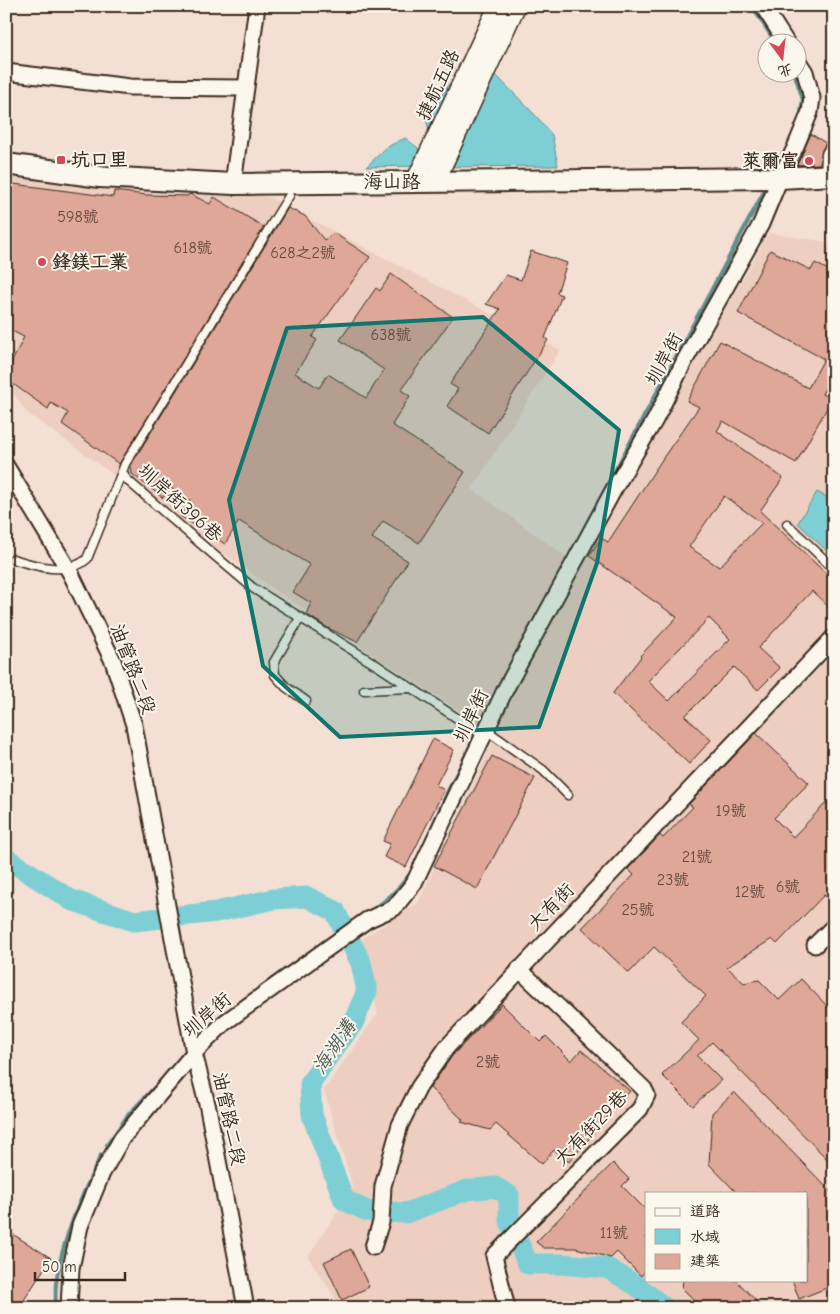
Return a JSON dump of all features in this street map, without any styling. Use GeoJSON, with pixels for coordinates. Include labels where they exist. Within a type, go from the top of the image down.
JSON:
{"type":"FeatureCollection","features":[{"type":"Feature","properties":{"kind":"main road","name":"海山路"},"geometry":{"type":"LineString","coordinates":[[6,164],[100,177],[234,184],[780,178],[832,174]]}},
{"type":"Feature","properties":{"kind":"street"},"geometry":{"type":"LineString","coordinates":[[234,184],[257,6]]}},
{"type":"Feature","properties":{"kind":"street","name":"捷航五路"},"geometry":{"type":"LineString","coordinates":[[425,182],[498,6]]}},
{"type":"Feature","properties":{"kind":"street","name":"捷航五路"},"geometry":{"type":"LineString","coordinates":[[425,182],[516,6]]}},
{"type":"Feature","properties":{"kind":"street"},"geometry":{"type":"LineString","coordinates":[[763,6],[780,32]]}},
{"type":"Feature","properties":{"kind":"street"},"geometry":{"type":"LineString","coordinates":[[6,72],[130,87],[245,88]]}},
{"type":"Feature","properties":{"kind":"street","name":"圳岸街"},"geometry":{"type":"LineString","coordinates":[[68,1308],[71,1268],[80,1226],[102,1173],[122,1138],[194,1053],[224,1023],[328,946],[367,920],[394,908],[414,883],[506,688],[614,489],[655,420],[761,224],[780,178],[796,148],[810,112],[812,98],[808,82]]}},
{"type":"Feature","properties":{"kind":"street"},"geometry":{"type":"LineString","coordinates":[[832,174],[831,156],[834,150]]}},
{"type":"Feature","properties":{"kind":"street","name":"油管路二段"},"geometry":{"type":"LineString","coordinates":[[6,466],[68,568],[113,661],[134,725],[194,1053],[208,1108],[246,1308]]}},
{"type":"Feature","properties":{"kind":"street","name":"大有街"},"geometry":{"type":"LineString","coordinates":[[373,1247],[381,1222],[383,1186],[400,1126],[419,1087],[447,1047],[834,637]]}},
{"type":"Feature","properties":{"kind":"street"},"geometry":{"type":"LineString","coordinates":[[815,945],[834,926]]}},
{"type":"Feature","properties":{"kind":"street","name":"大有街29巷"},"geometry":{"type":"LineString","coordinates":[[507,1308],[494,1256],[640,1109],[647,1095],[644,1089],[519,970]]}},
{"type":"Feature","properties":{"kind":"lane","name":"圳岸街396巷"},"geometry":{"type":"LineString","coordinates":[[289,196],[125,464],[122,472],[126,478],[254,588],[470,727],[542,770],[568,795]]}},
{"type":"Feature","properties":{"kind":"lane"},"geometry":{"type":"LineString","coordinates":[[13,560],[37,567],[68,568],[79,566],[87,559],[122,472]]}},
{"type":"Feature","properties":{"kind":"lane"},"geometry":{"type":"LineString","coordinates":[[787,524],[834,569]]}},
{"type":"Feature","properties":{"kind":"lane"},"geometry":{"type":"LineString","coordinates":[[300,618],[274,662],[275,674],[286,687],[306,701]]}},
{"type":"Feature","properties":{"kind":"lane"},"geometry":{"type":"LineString","coordinates":[[364,690],[410,688]]}},
{"type":"Feature","properties":{"kind":"highlighted area"},"geometry":{"type":"Polygon","coordinates":[[[483,317],[619,430],[597,563],[539,727],[340,737],[263,666],[229,500],[287,328],[483,317]]]}},
{"type":"Feature","properties":{"kind":"shaded area"},"geometry":{"type":"Polygon","coordinates":[[[6,173],[268,197],[560,350],[472,489],[578,565],[769,233],[834,243],[834,1308],[342,1308],[308,1257],[353,1188],[324,1090],[378,1013],[362,939],[418,903],[496,735],[275,590],[26,412],[6,382],[6,173]]]}},
{"type":"Feature","properties":{"kind":"water"},"geometry":{"type":"Polygon","coordinates":[[[483,62],[552,135],[558,166],[435,167],[431,137],[425,116],[463,65],[483,62]]]}},
{"type":"Feature","properties":{"kind":"water"},"geometry":{"type":"Polygon","coordinates":[[[405,138],[418,148],[421,166],[366,167],[387,147],[405,138]]]}},
{"type":"Feature","properties":{"kind":"water"},"geometry":{"type":"Polygon","coordinates":[[[817,492],[834,501],[834,558],[798,523],[817,492]]]}},
{"type":"Feature","properties":{"kind":"building"},"geometry":{"type":"Polygon","coordinates":[[[811,134],[826,143],[822,150],[820,164],[797,165],[811,134]]]}},
{"type":"Feature","properties":{"kind":"building"},"geometry":{"type":"Polygon","coordinates":[[[6,183],[113,197],[114,191],[146,195],[187,196],[190,194],[210,204],[214,197],[264,227],[119,464],[62,424],[68,413],[51,403],[48,409],[6,379],[6,374],[24,337],[6,328],[6,183]]]}},
{"type":"Feature","properties":{"kind":"building"},"geometry":{"type":"Polygon","coordinates":[[[288,208],[305,216],[324,240],[334,233],[370,257],[312,337],[317,340],[295,373],[319,388],[328,374],[366,398],[384,370],[340,340],[376,288],[380,291],[391,274],[453,317],[401,390],[410,396],[392,425],[465,472],[419,543],[383,521],[372,538],[408,561],[357,642],[328,628],[306,614],[311,603],[293,592],[310,565],[239,521],[225,544],[180,516],[190,500],[169,487],[163,498],[132,474],[131,465],[288,208]]]}},
{"type":"Feature","properties":{"kind":"building"},"geometry":{"type":"Polygon","coordinates":[[[770,250],[811,270],[815,263],[834,273],[834,373],[822,394],[832,399],[796,463],[723,421],[717,431],[783,478],[760,511],[834,581],[834,612],[812,591],[758,648],[780,668],[758,690],[734,667],[685,716],[711,740],[689,764],[613,693],[640,656],[677,617],[589,556],[601,538],[608,542],[699,407],[687,401],[720,341],[808,388],[824,359],[738,313],[770,250]],[[724,496],[689,547],[719,567],[762,523],[724,496]],[[709,618],[648,681],[669,701],[730,639],[709,618]]]}},
{"type":"Feature","properties":{"kind":"building"},"geometry":{"type":"Polygon","coordinates":[[[531,251],[567,263],[557,293],[562,295],[545,338],[548,340],[488,433],[447,406],[458,389],[450,384],[500,309],[486,304],[506,275],[521,280],[531,251]]]}},
{"type":"Feature","properties":{"kind":"building"},"geometry":{"type":"Polygon","coordinates":[[[756,733],[809,783],[774,818],[793,837],[827,802],[834,808],[834,904],[824,895],[777,944],[772,939],[727,967],[744,983],[759,980],[779,1000],[801,979],[834,1013],[834,1166],[712,1042],[697,1056],[721,1080],[693,1106],[662,1075],[699,1040],[681,1022],[706,996],[654,947],[629,973],[582,928],[634,875],[628,869],[660,835],[663,838],[693,807],[689,804],[756,733]]]}},
{"type":"Feature","properties":{"kind":"building"},"geometry":{"type":"Polygon","coordinates":[[[433,739],[454,750],[436,785],[444,790],[406,867],[384,857],[390,844],[383,841],[433,739]]]}},
{"type":"Feature","properties":{"kind":"building"},"geometry":{"type":"Polygon","coordinates":[[[492,756],[535,778],[477,889],[434,866],[492,756]]]}},
{"type":"Feature","properties":{"kind":"building"},"geometry":{"type":"Polygon","coordinates":[[[502,1004],[540,1042],[546,1036],[571,1061],[581,1050],[630,1091],[569,1162],[554,1150],[542,1164],[496,1124],[490,1130],[461,1122],[463,1120],[430,1088],[452,1056],[502,1004]]]}},
{"type":"Feature","properties":{"kind":"building"},"geometry":{"type":"Polygon","coordinates":[[[734,1092],[834,1195],[834,1285],[799,1299],[793,1282],[808,1282],[808,1192],[736,1192],[709,1164],[712,1113],[734,1092]]]}},
{"type":"Feature","properties":{"kind":"building"},"geometry":{"type":"Polygon","coordinates":[[[613,1163],[629,1179],[622,1186],[645,1209],[645,1271],[641,1276],[617,1252],[611,1258],[576,1248],[544,1248],[536,1242],[613,1163]]]}},
{"type":"Feature","properties":{"kind":"building"},"geometry":{"type":"Polygon","coordinates":[[[6,1230],[51,1258],[19,1308],[6,1308],[6,1230]]]}},
{"type":"Feature","properties":{"kind":"building"},"geometry":{"type":"Polygon","coordinates":[[[351,1249],[369,1287],[342,1300],[324,1262],[351,1249]]]}},
{"type":"Feature","properties":{"kind":"building"},"geometry":{"type":"Polygon","coordinates":[[[683,1282],[738,1282],[763,1308],[702,1308],[682,1288],[683,1282]]]}},
{"type":"Feature","properties":{"kind":"waterway"},"geometry":{"type":"LineString","coordinates":[[752,6],[769,32]]}},
{"type":"Feature","properties":{"kind":"waterway"},"geometry":{"type":"LineString","coordinates":[[797,82],[803,100],[800,118]]}},
{"type":"Feature","properties":{"kind":"waterway"},"geometry":{"type":"LineString","coordinates":[[584,529],[768,184]]}},
{"type":"Feature","properties":{"kind":"waterway"},"geometry":{"type":"LineString","coordinates":[[422,850],[477,732]]}},
{"type":"Feature","properties":{"kind":"waterway","name":"海湖溝"},"geometry":{"type":"LineString","coordinates":[[6,858],[71,900],[134,921],[216,912],[274,899],[307,897],[335,911],[361,963],[367,991],[353,1023],[310,1084],[312,1115],[344,1200],[367,1211],[406,1213],[467,1190],[495,1187],[509,1195],[509,1221],[528,1264],[561,1264],[607,1268],[637,1286],[665,1308]]}},
{"type":"Feature","properties":{"kind":"waterway"},"geometry":{"type":"LineString","coordinates":[[372,910],[393,894],[410,874]]}},
{"type":"Feature","properties":{"kind":"waterway"},"geometry":{"type":"LineString","coordinates":[[261,987],[349,924]]}},
{"type":"Feature","properties":{"kind":"waterway"},"geometry":{"type":"LineString","coordinates":[[107,1145],[129,1114],[158,1084]]}},
{"type":"Feature","properties":{"kind":"waterway"},"geometry":{"type":"LineString","coordinates":[[56,1308],[56,1284],[63,1251],[80,1201],[101,1155]]}},
{"type":"Feature","properties":{"kind":"place","name":"坑口里"},"geometry":{"type":"Point","coordinates":[61,160]}},
{"type":"Feature","properties":{"kind":"place","name":"萊爾富"},"geometry":{"type":"Point","coordinates":[809,161]}},
{"type":"Feature","properties":{"kind":"place","name":"鋒鎂工業"},"geometry":{"type":"Point","coordinates":[42,262]}}]}
